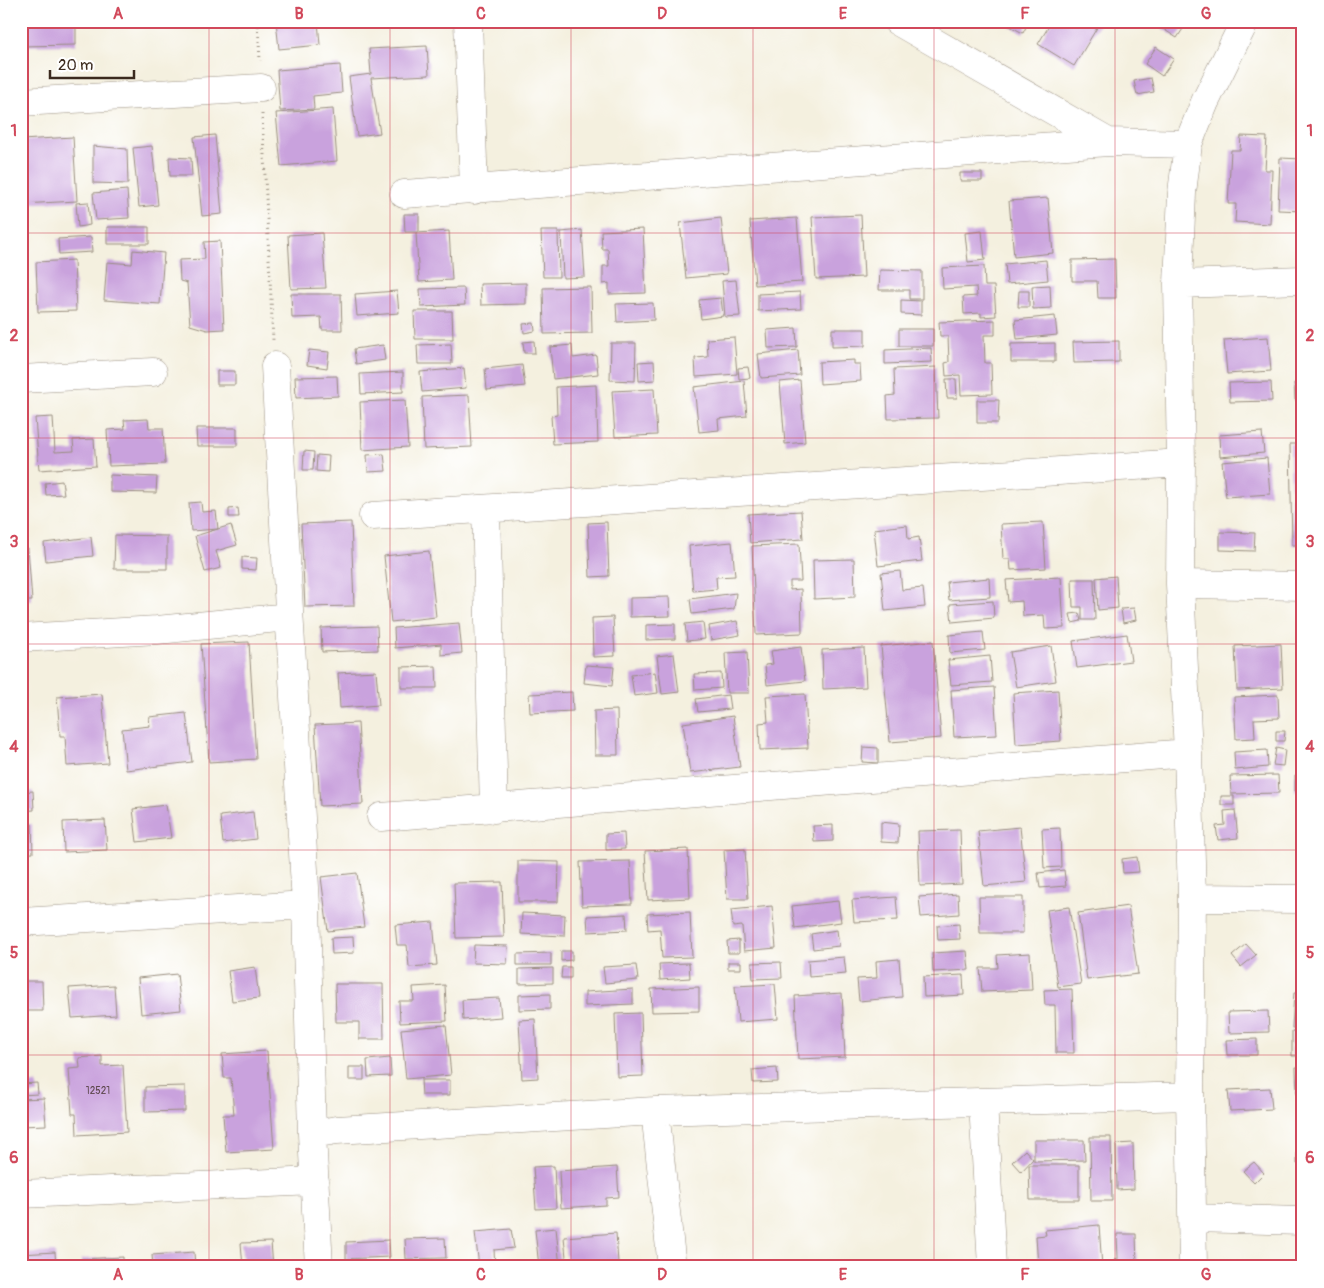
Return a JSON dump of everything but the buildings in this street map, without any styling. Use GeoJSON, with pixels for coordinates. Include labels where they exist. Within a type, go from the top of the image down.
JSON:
{"type":"FeatureCollection","features":[{"type":"Feature","properties":{"kind":"street"},"geometry":{"type":"LineString","coordinates":[[468,21],[474,190]]}},
{"type":"Feature","properties":{"kind":"street"},"geometry":{"type":"LineString","coordinates":[[897,21],[1108,142]]}},
{"type":"Feature","properties":{"kind":"street"},"geometry":{"type":"LineString","coordinates":[[1193,1267],[1190,1096],[1192,898],[1188,753],[1180,584],[1182,463],[1178,284],[1182,193],[1188,144],[1205,102],[1245,21]]}},
{"type":"Feature","properties":{"kind":"street"},"geometry":{"type":"LineString","coordinates":[[21,102],[261,88]]}},
{"type":"Feature","properties":{"kind":"street"},"geometry":{"type":"LineString","coordinates":[[404,194],[1108,142],[1188,144]]}},
{"type":"Feature","properties":{"kind":"street"},"geometry":{"type":"LineString","coordinates":[[1178,284],[1303,280]]}},
{"type":"Feature","properties":{"kind":"street"},"geometry":{"type":"LineString","coordinates":[[275,366],[306,905],[312,1134],[319,1267]]}},
{"type":"Feature","properties":{"kind":"street"},"geometry":{"type":"LineString","coordinates":[[21,380],[153,372]]}},
{"type":"Feature","properties":{"kind":"street"},"geometry":{"type":"LineString","coordinates":[[373,516],[1182,463]]}},
{"type":"Feature","properties":{"kind":"street"},"geometry":{"type":"LineString","coordinates":[[486,509],[494,809]]}},
{"type":"Feature","properties":{"kind":"street"},"geometry":{"type":"LineString","coordinates":[[1180,584],[1303,586]]}},
{"type":"Feature","properties":{"kind":"street"},"geometry":{"type":"LineString","coordinates":[[21,638],[157,630],[289,617]]}},
{"type":"Feature","properties":{"kind":"street"},"geometry":{"type":"LineString","coordinates":[[381,817],[1188,753]]}},
{"type":"Feature","properties":{"kind":"street"},"geometry":{"type":"LineString","coordinates":[[1192,898],[1303,899]]}},
{"type":"Feature","properties":{"kind":"street"},"geometry":{"type":"LineString","coordinates":[[21,922],[306,905]]}},
{"type":"Feature","properties":{"kind":"street"},"geometry":{"type":"LineString","coordinates":[[312,1134],[337,1130],[655,1111],[1190,1096]]}},
{"type":"Feature","properties":{"kind":"street"},"geometry":{"type":"LineString","coordinates":[[983,1102],[992,1267]]}},
{"type":"Feature","properties":{"kind":"street"},"geometry":{"type":"LineString","coordinates":[[655,1111],[672,1267]]}},
{"type":"Feature","properties":{"kind":"street"},"geometry":{"type":"LineString","coordinates":[[21,1194],[314,1181]]}},
{"type":"Feature","properties":{"kind":"street"},"geometry":{"type":"LineString","coordinates":[[1193,1218],[1303,1221]]}},
{"type":"Feature","properties":{"kind":"path"},"geometry":{"type":"LineString","coordinates":[[258,21],[275,366]]}}]}
